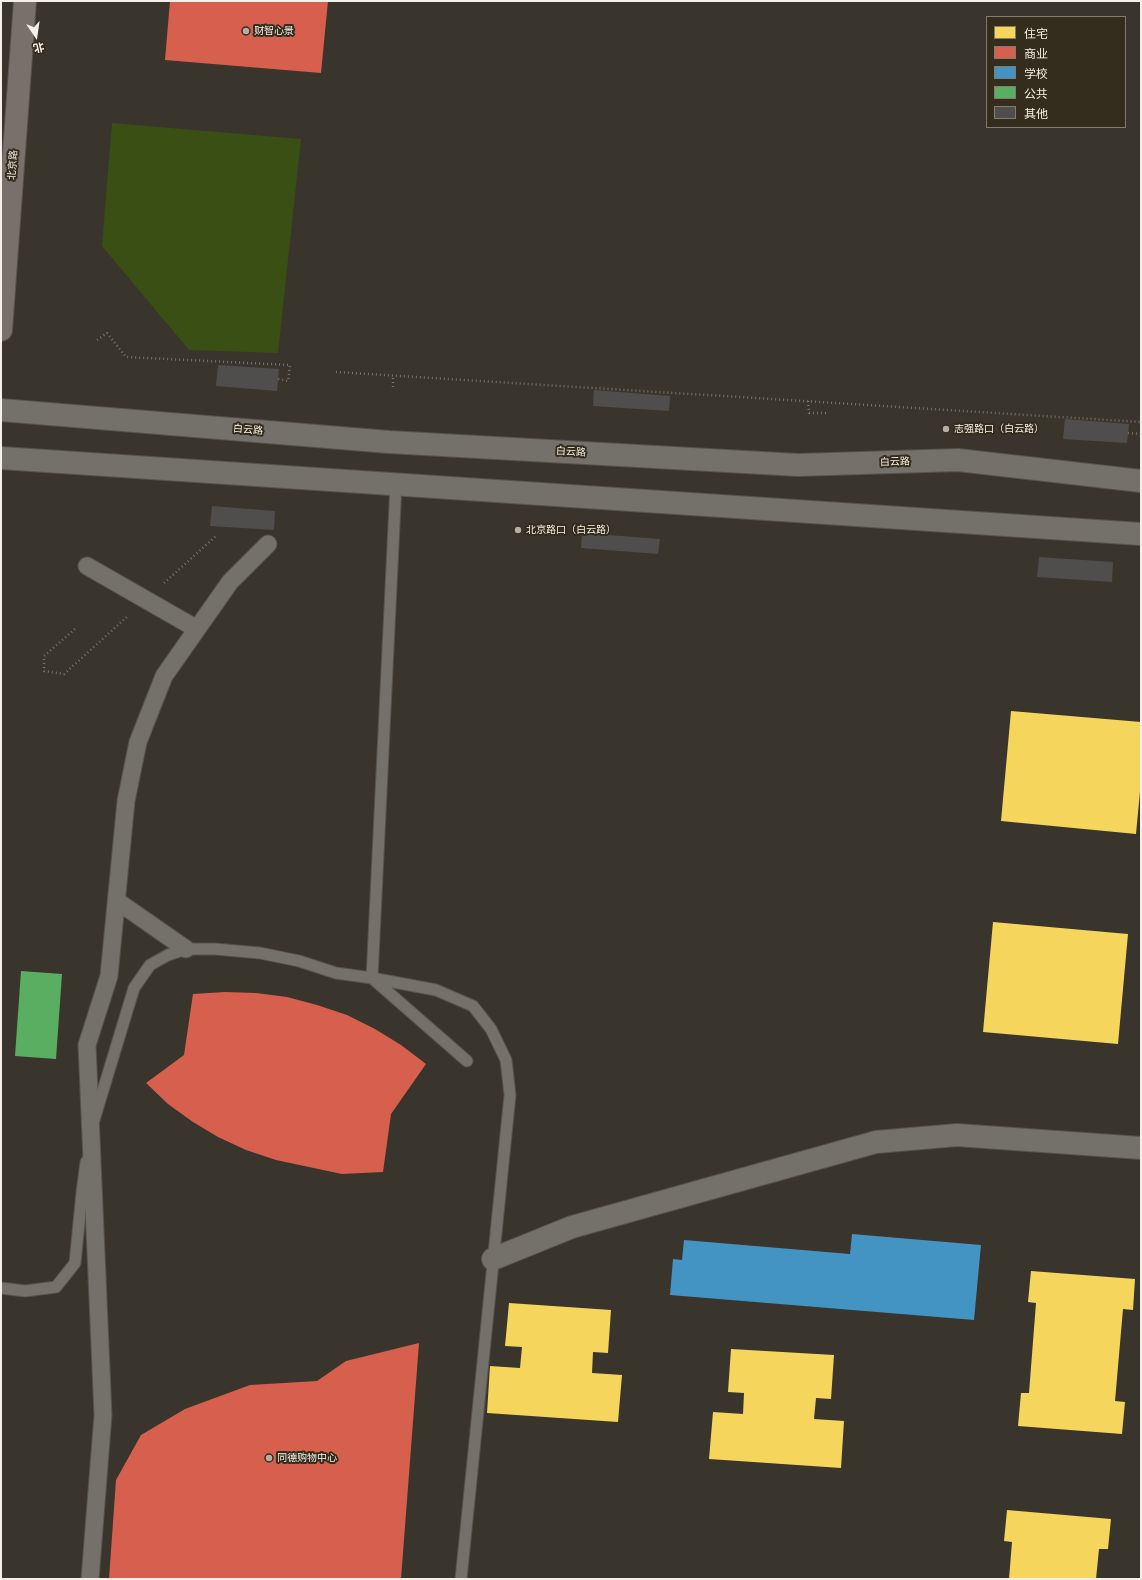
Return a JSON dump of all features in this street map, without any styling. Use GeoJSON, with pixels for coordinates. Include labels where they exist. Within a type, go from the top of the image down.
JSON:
{"type":"FeatureCollection","features":[{"type":"Feature","properties":{"kind":"main road","name":"北京路"},"geometry":{"type":"LineString","coordinates":[[1,330],[24,1]]}},
{"type":"Feature","properties":{"kind":"main road","name":"白云路"},"geometry":{"type":"LineString","coordinates":[[1,410],[389,442],[798,465],[958,460],[1141,481]]}},
{"type":"Feature","properties":{"kind":"main road"},"geometry":{"type":"LineString","coordinates":[[1,458],[1141,534]]}},
{"type":"Feature","properties":{"kind":"main road"},"geometry":{"type":"LineString","coordinates":[[494,1259],[572,1227],[876,1142],[957,1135],[1141,1148]]}},
{"type":"Feature","properties":{"kind":"street"},"geometry":{"type":"LineString","coordinates":[[90,1579],[102,1415],[87,1045],[110,976],[126,801],[138,742],[164,676],[230,582],[268,544]]}},
{"type":"Feature","properties":{"kind":"street"},"geometry":{"type":"LineString","coordinates":[[87,566],[197,629]]}},
{"type":"Feature","properties":{"kind":"street"},"geometry":{"type":"LineString","coordinates":[[117,901],[186,949]]}},
{"type":"Feature","properties":{"kind":"lane"},"geometry":{"type":"LineString","coordinates":[[372,978],[396,484]]}},
{"type":"Feature","properties":{"kind":"lane"},"geometry":{"type":"LineString","coordinates":[[1,1288],[25,1291],[56,1287],[75,1263],[82,1192],[91,1130],[134,988],[150,965],[168,955],[186,949],[215,949],[260,953],[299,961],[336,973],[436,990],[473,1006],[491,1029],[506,1060],[510,1095],[461,1579]]}},
{"type":"Feature","properties":{"kind":"lane"},"geometry":{"type":"LineString","coordinates":[[372,978],[467,1061]]}},
{"type":"Feature","properties":{"kind":"path"},"geometry":{"type":"LineString","coordinates":[[97,340],[108,333],[126,357],[290,365],[288,381],[278,379]]}},
{"type":"Feature","properties":{"kind":"path"},"geometry":{"type":"LineString","coordinates":[[336,372],[1141,422]]}},
{"type":"Feature","properties":{"kind":"path"},"geometry":{"type":"LineString","coordinates":[[392,388],[393,375]]}},
{"type":"Feature","properties":{"kind":"path"},"geometry":{"type":"LineString","coordinates":[[808,401],[809,413],[827,413]]}},
{"type":"Feature","properties":{"kind":"path"},"geometry":{"type":"LineString","coordinates":[[1128,433],[1141,434]]}},
{"type":"Feature","properties":{"kind":"path"},"geometry":{"type":"LineString","coordinates":[[75,630],[44,656],[44,671],[64,674],[216,536]]}},
{"type":"Feature","properties":{"kind":"green space"},"geometry":{"type":"Polygon","coordinates":[[[112,123],[301,139],[278,353],[189,350],[102,246],[112,123]]]}},
{"type":"Feature","properties":{"kind":"building: 住宅"},"geometry":{"type":"Polygon","coordinates":[[[1011,711],[1141,722],[1141,781],[1136,834],[1001,821],[1011,711]]]}},
{"type":"Feature","properties":{"kind":"building: 住宅"},"geometry":{"type":"Polygon","coordinates":[[[993,922],[1128,934],[1118,1044],[983,1032],[993,922]]]}},
{"type":"Feature","properties":{"kind":"building: 住宅"},"geometry":{"type":"Polygon","coordinates":[[[1031,1271],[1135,1279],[1133,1310],[1123,1309],[1115,1401],[1125,1402],[1122,1434],[1018,1426],[1021,1393],[1029,1393],[1036,1303],[1028,1302],[1031,1271]]]}},
{"type":"Feature","properties":{"kind":"building: 住宅"},"geometry":{"type":"Polygon","coordinates":[[[509,1303],[611,1310],[608,1353],[593,1352],[592,1373],[622,1375],[618,1422],[487,1413],[490,1366],[520,1368],[522,1347],[505,1346],[509,1303]]]}},
{"type":"Feature","properties":{"kind":"building: 住宅"},"geometry":{"type":"Polygon","coordinates":[[[731,1349],[834,1355],[831,1399],[816,1398],[814,1419],[844,1421],[841,1468],[709,1459],[713,1412],[743,1414],[744,1393],[728,1392],[731,1349]]]}},
{"type":"Feature","properties":{"kind":"building: 住宅"},"geometry":{"type":"Polygon","coordinates":[[[1007,1510],[1111,1519],[1108,1549],[1099,1549],[1096,1579],[1009,1579],[1012,1542],[1004,1541],[1007,1510]]]}},
{"type":"Feature","properties":{"kind":"building: 商业","name":"财智心景"},"geometry":{"type":"Polygon","coordinates":[[[170,1],[328,1],[321,73],[165,60],[170,1]]]}},
{"type":"Feature","properties":{"kind":"building: 商业"},"geometry":{"type":"Polygon","coordinates":[[[225,992],[256,993],[287,997],[347,1015],[375,1029],[401,1045],[426,1064],[391,1114],[383,1172],[342,1174],[276,1160],[246,1150],[218,1137],[193,1122],[168,1104],[146,1083],[184,1055],[193,994],[225,992]]]}},
{"type":"Feature","properties":{"kind":"building: 商业","name":"同德购物中心"},"geometry":{"type":"Polygon","coordinates":[[[419,1343],[401,1579],[109,1579],[116,1480],[141,1435],[185,1409],[250,1385],[317,1381],[346,1361],[419,1343]]]}},
{"type":"Feature","properties":{"kind":"building: 学校"},"geometry":{"type":"Polygon","coordinates":[[[852,1234],[981,1245],[974,1320],[670,1295],[673,1259],[682,1260],[684,1240],[850,1254],[852,1234]]]}},
{"type":"Feature","properties":{"kind":"building: 公共"},"geometry":{"type":"Polygon","coordinates":[[[21,971],[62,974],[56,1059],[15,1056],[21,971]]]}},
{"type":"Feature","properties":{"kind":"building: 其他"},"geometry":{"type":"Polygon","coordinates":[[[218,365],[279,369],[277,391],[216,386],[218,365]]]}},
{"type":"Feature","properties":{"kind":"building: 其他"},"geometry":{"type":"Polygon","coordinates":[[[594,390],[670,396],[669,411],[593,406],[594,390]]]}},
{"type":"Feature","properties":{"kind":"building: 其他"},"geometry":{"type":"Polygon","coordinates":[[[1065,419],[1129,424],[1127,443],[1063,439],[1065,419]]]}},
{"type":"Feature","properties":{"kind":"building: 其他"},"geometry":{"type":"Polygon","coordinates":[[[212,506],[275,511],[274,530],[210,526],[212,506]]]}},
{"type":"Feature","properties":{"kind":"building: 其他"},"geometry":{"type":"Polygon","coordinates":[[[582,533],[660,539],[658,554],[581,548],[582,533]]]}},
{"type":"Feature","properties":{"kind":"building: 其他"},"geometry":{"type":"Polygon","coordinates":[[[1039,557],[1113,562],[1112,582],[1037,577],[1039,557]]]}},
{"type":"Feature","properties":{"kind":"place","name":"财智心景"},"geometry":{"type":"Point","coordinates":[246,31]}},
{"type":"Feature","properties":{"kind":"place","name":"志强路口（白云路）"},"geometry":{"type":"Point","coordinates":[946,429]}},
{"type":"Feature","properties":{"kind":"place","name":"北京路口（白云路）"},"geometry":{"type":"Point","coordinates":[518,530]}},
{"type":"Feature","properties":{"kind":"place","name":"同德购物中心"},"geometry":{"type":"Point","coordinates":[269,1458]}}]}
